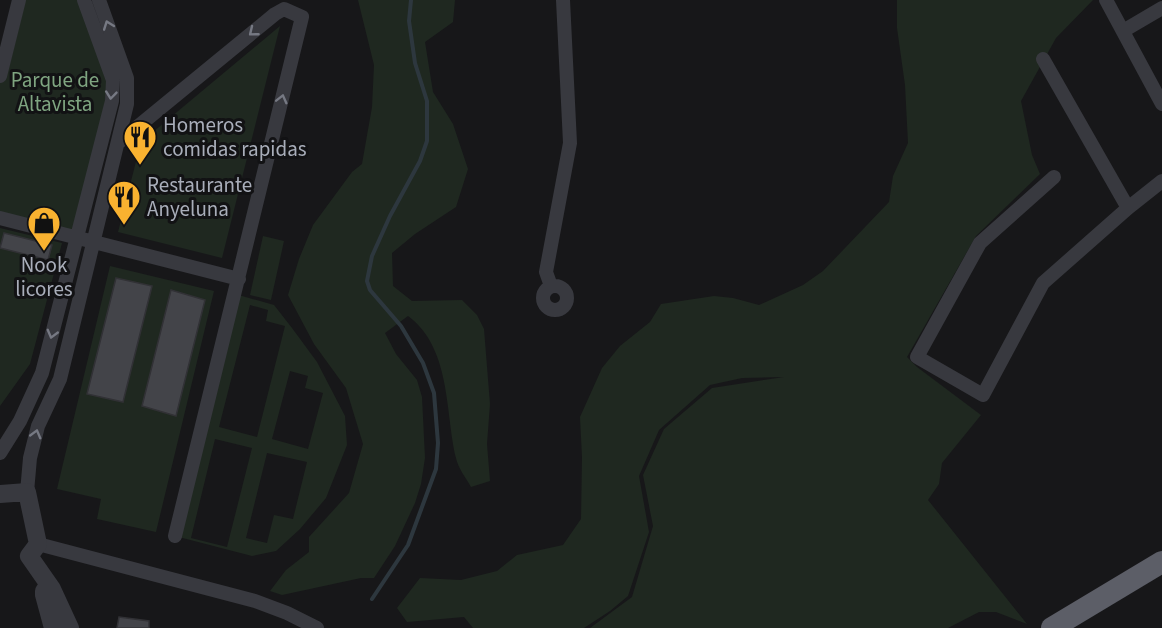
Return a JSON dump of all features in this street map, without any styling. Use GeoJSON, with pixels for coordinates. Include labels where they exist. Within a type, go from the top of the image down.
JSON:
{"type":"FeatureCollection","features":[{"type":"Feature","properties":{"kind":"highway"},"geometry":{"type":"LineString","coordinates":[[1052,628],[1162,562]]}},
{"type":"Feature","properties":{"kind":"street"},"geometry":{"type":"LineString","coordinates":[[0,76],[19,0]]}},
{"type":"Feature","properties":{"kind":"street"},"geometry":{"type":"LineString","coordinates":[[0,453],[20,421],[42,373],[112,101],[113,80],[84,0]]}},
{"type":"Feature","properties":{"kind":"street"},"geometry":{"type":"LineString","coordinates":[[70,628],[52,589],[29,556],[38,544],[27,492],[30,458],[38,426],[60,379],[127,104],[127,78],[99,0]]}},
{"type":"Feature","properties":{"kind":"street"},"geometry":{"type":"LineString","coordinates":[[551,286],[546,272],[570,143],[563,0]]}},
{"type":"Feature","properties":{"kind":"street"},"geometry":{"type":"LineString","coordinates":[[1106,0],[1162,104]]}},
{"type":"Feature","properties":{"kind":"street"},"geometry":{"type":"LineString","coordinates":[[1123,31],[1162,8]]}},
{"type":"Feature","properties":{"kind":"street"},"geometry":{"type":"LineString","coordinates":[[119,142],[275,14],[284,9],[302,17],[175,536]]}},
{"type":"Feature","properties":{"kind":"street"},"geometry":{"type":"LineString","coordinates":[[1043,59],[1128,208]]}},
{"type":"Feature","properties":{"kind":"street"},"geometry":{"type":"LineString","coordinates":[[1054,177],[980,243],[917,357],[983,395],[1043,283],[1162,181]]}},
{"type":"Feature","properties":{"kind":"street"},"geometry":{"type":"LineString","coordinates":[[0,218],[238,279]]}},
{"type":"Feature","properties":{"kind":"street"},"geometry":{"type":"LineString","coordinates":[[0,494],[27,492]]}},
{"type":"Feature","properties":{"kind":"street"},"geometry":{"type":"LineString","coordinates":[[38,544],[255,601],[317,628]]}},
{"type":"Feature","properties":{"kind":"street"},"geometry":{"type":"LineString","coordinates":[[48,585],[44,595],[53,628]]}},
{"type":"Feature","properties":{"kind":"green space","name":"Parque de Altavista"},"geometry":{"type":"Polygon","coordinates":[[[19,0],[84,0],[113,80],[77,237],[0,218],[0,76],[19,0]]]}},
{"type":"Feature","properties":{"kind":"green space"},"geometry":{"type":"Polygon","coordinates":[[[358,0],[455,0],[453,22],[425,42],[433,92],[453,124],[468,169],[456,207],[415,234],[392,253],[393,286],[412,301],[462,300],[477,315],[484,329],[490,404],[487,444],[490,481],[471,487],[460,469],[456,458],[439,362],[422,329],[408,316],[385,333],[396,354],[417,380],[422,397],[425,458],[415,503],[395,546],[374,578],[361,578],[282,595],[270,591],[286,570],[309,552],[309,537],[349,493],[363,444],[346,388],[314,344],[288,295],[313,225],[352,172],[362,164],[372,107],[374,65],[358,0]]]}},
{"type":"Feature","properties":{"kind":"green space"},"geometry":{"type":"Polygon","coordinates":[[[897,0],[1093,0],[1056,38],[1021,101],[1032,155],[1040,174],[976,236],[907,357],[981,415],[942,463],[939,484],[928,500],[1027,624],[996,612],[979,612],[948,628],[590,628],[632,597],[653,526],[643,475],[664,429],[712,388],[784,377],[742,378],[710,385],[659,430],[639,476],[649,532],[628,596],[584,628],[473,628],[464,617],[407,622],[397,608],[420,578],[461,580],[497,571],[517,555],[563,545],[581,519],[580,417],[602,368],[620,346],[650,322],[661,304],[714,296],[759,305],[803,285],[823,271],[889,202],[893,176],[908,143],[905,85],[897,28],[897,0]]]}},
{"type":"Feature","properties":{"kind":"green space"},"geometry":{"type":"Polygon","coordinates":[[[280,26],[222,258],[118,232],[141,142],[280,26]]]}},
{"type":"Feature","properties":{"kind":"green space"},"geometry":{"type":"Polygon","coordinates":[[[0,228],[62,243],[30,364],[0,406],[0,228]]]}},
{"type":"Feature","properties":{"kind":"green space"},"geometry":{"type":"Polygon","coordinates":[[[263,236],[284,241],[271,300],[250,295],[263,236]]]}},
{"type":"Feature","properties":{"kind":"green space"},"geometry":{"type":"Polygon","coordinates":[[[110,266],[214,291],[156,532],[97,519],[101,499],[57,489],[110,266]]]}},
{"type":"Feature","properties":{"kind":"green space"},"geometry":{"type":"Polygon","coordinates":[[[235,294],[274,305],[317,362],[345,416],[347,445],[326,498],[300,529],[276,551],[252,556],[175,536],[235,294]],[[250,305],[219,427],[257,437],[285,326],[266,321],[268,310],[250,305]],[[290,371],[272,439],[308,449],[323,393],[305,388],[308,376],[290,371]],[[215,439],[191,538],[227,547],[252,448],[215,439]],[[267,453],[246,538],[267,543],[274,515],[293,519],[307,462],[267,453]]]}},
{"type":"Feature","properties":{"kind":"building"},"geometry":{"type":"Polygon","coordinates":[[[4,233],[52,245],[48,260],[0,248],[4,233]]]}},
{"type":"Feature","properties":{"kind":"building"},"geometry":{"type":"Polygon","coordinates":[[[116,278],[152,286],[123,402],[87,394],[116,278]]]}},
{"type":"Feature","properties":{"kind":"building"},"geometry":{"type":"Polygon","coordinates":[[[171,290],[205,300],[176,416],[142,406],[171,290]]]}},
{"type":"Feature","properties":{"kind":"building"},"geometry":{"type":"Polygon","coordinates":[[[119,617],[149,621],[149,628],[117,628],[119,617]]]}},
{"type":"Feature","properties":{"kind":"waterway"},"geometry":{"type":"LineString","coordinates":[[372,599],[408,545],[436,469],[438,443],[434,393],[423,363],[401,326],[370,290],[367,281],[372,256],[390,216],[420,161],[427,141],[427,101],[415,63],[409,21],[411,0]]}},
{"type":"Feature","properties":{"kind":"place","name":"Homeros comidas rapidas"},"geometry":{"type":"Point","coordinates":[140,166]}},
{"type":"Feature","properties":{"kind":"place","name":"Restaurante Anyeluna"},"geometry":{"type":"Point","coordinates":[124,226]}},
{"type":"Feature","properties":{"kind":"place","name":"Nook licores"},"geometry":{"type":"Point","coordinates":[44,252]}}]}
